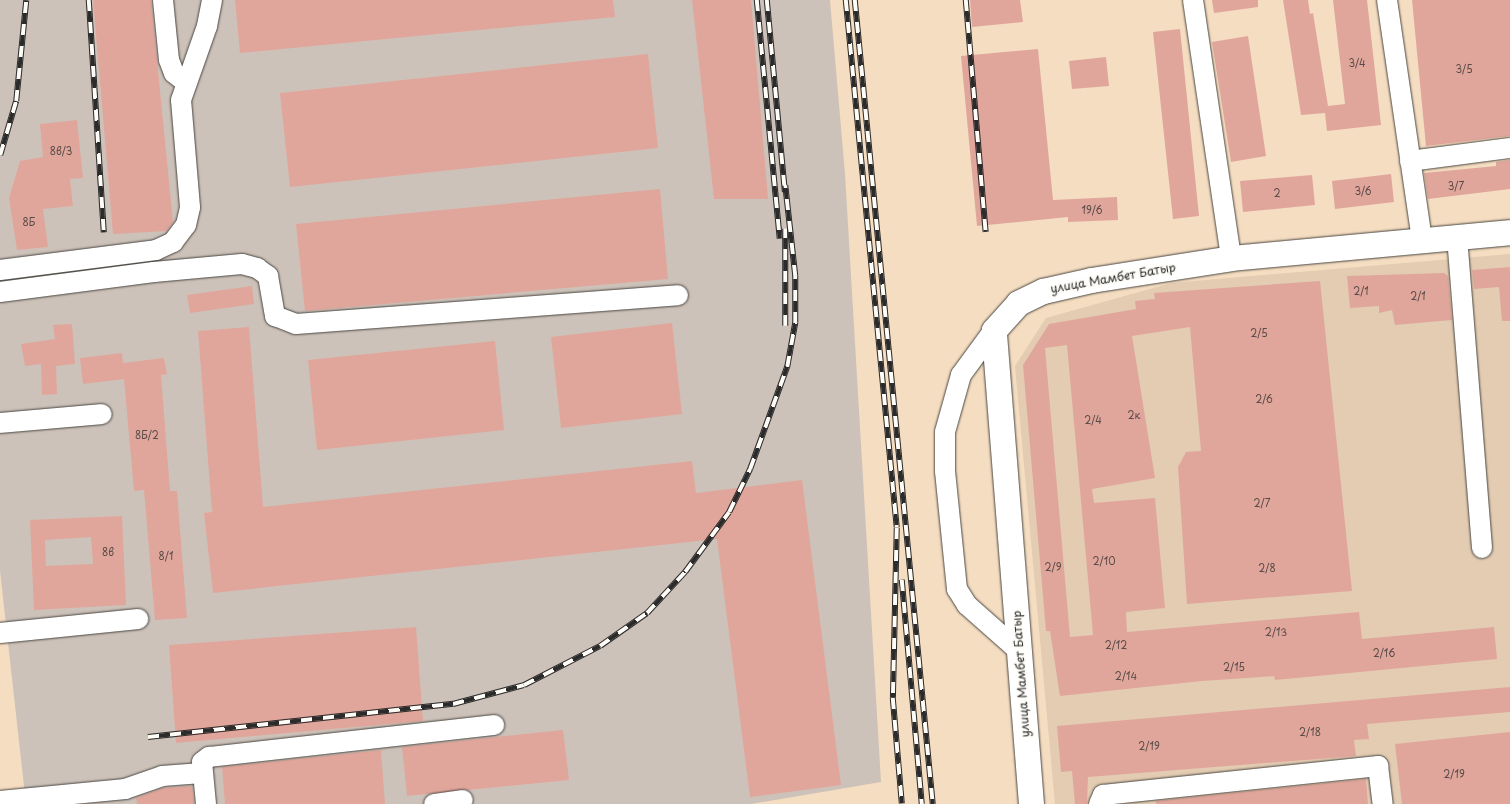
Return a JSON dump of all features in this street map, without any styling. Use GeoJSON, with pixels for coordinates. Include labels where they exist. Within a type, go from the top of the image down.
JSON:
{"type":"FeatureCollection","features":[{"type":"Feature","properties":{"kind":"main road","name":"улица Мамбет Батыр"},"geometry":{"type":"LineString","coordinates":[[1031,804],[994,330],[1018,303],[1043,291],[1091,280],[1231,258],[1510,232]]}},
{"type":"Feature","properties":{"kind":"street"},"geometry":{"type":"LineString","coordinates":[[163,0],[169,60],[174,73],[185,82]]}},
{"type":"Feature","properties":{"kind":"street"},"geometry":{"type":"LineString","coordinates":[[0,270],[156,250],[173,242],[186,225],[190,206],[181,100],[185,82],[207,26],[212,0]]}},
{"type":"Feature","properties":{"kind":"street"},"geometry":{"type":"LineString","coordinates":[[1193,0],[1231,258]]}},
{"type":"Feature","properties":{"kind":"street"},"geometry":{"type":"LineString","coordinates":[[1387,0],[1422,239]]}},
{"type":"Feature","properties":{"kind":"street"},"geometry":{"type":"LineString","coordinates":[[1410,161],[1510,148]]}},
{"type":"Feature","properties":{"kind":"street"},"geometry":{"type":"LineString","coordinates":[[1457,237],[1482,548]]}},
{"type":"Feature","properties":{"kind":"street"},"geometry":{"type":"LineString","coordinates":[[0,292],[154,272],[242,264],[257,268],[268,276],[275,316],[296,324],[678,295]]}},
{"type":"Feature","properties":{"kind":"street"},"geometry":{"type":"LineString","coordinates":[[994,330],[961,374],[945,432],[945,471],[957,589],[967,605],[1019,651]]}},
{"type":"Feature","properties":{"kind":"street"},"geometry":{"type":"LineString","coordinates":[[0,424],[102,414]]}},
{"type":"Feature","properties":{"kind":"street"},"geometry":{"type":"LineString","coordinates":[[0,633],[138,619]]}},
{"type":"Feature","properties":{"kind":"street"},"geometry":{"type":"LineString","coordinates":[[206,804],[202,762],[209,757],[494,725]]}},
{"type":"Feature","properties":{"kind":"street"},"geometry":{"type":"LineString","coordinates":[[1099,804],[1103,795],[1378,766],[1383,804]]}},
{"type":"Feature","properties":{"kind":"street"},"geometry":{"type":"LineString","coordinates":[[0,801],[125,789],[162,776],[202,773]]}},
{"type":"Feature","properties":{"kind":"street"},"geometry":{"type":"LineString","coordinates":[[434,804],[463,800]]}},
{"type":"Feature","properties":{"kind":"shaded area"},"geometry":{"type":"Polygon","coordinates":[[[0,0],[830,0],[845,174],[881,782],[751,804],[26,804],[0,571],[0,0]]]}},
{"type":"Feature","properties":{"kind":"shaded area"},"geometry":{"type":"Polygon","coordinates":[[[1510,254],[1510,804],[1055,804],[1015,366],[1046,318],[1171,283],[1510,254]]]}},
{"type":"Feature","properties":{"kind":"building"},"geometry":{"type":"Polygon","coordinates":[[[93,0],[151,0],[173,222],[167,231],[113,234],[93,0]]]}},
{"type":"Feature","properties":{"kind":"building"},"geometry":{"type":"Polygon","coordinates":[[[235,0],[613,0],[615,17],[240,53],[235,0]]]}},
{"type":"Feature","properties":{"kind":"building"},"geometry":{"type":"Polygon","coordinates":[[[692,0],[751,0],[768,199],[714,199],[692,0]]]}},
{"type":"Feature","properties":{"kind":"building"},"geometry":{"type":"Polygon","coordinates":[[[970,0],[1020,0],[1023,22],[972,27],[970,0]]]}},
{"type":"Feature","properties":{"kind":"building"},"geometry":{"type":"Polygon","coordinates":[[[1212,0],[1258,0],[1258,7],[1214,13],[1212,0]]]}},
{"type":"Feature","properties":{"kind":"building"},"geometry":{"type":"Polygon","coordinates":[[[1283,0],[1308,0],[1310,14],[1313,13],[1328,106],[1345,104],[1333,0],[1367,0],[1381,125],[1327,131],[1325,113],[1301,115],[1283,0]]]}},
{"type":"Feature","properties":{"kind":"building"},"geometry":{"type":"Polygon","coordinates":[[[1412,0],[1510,0],[1510,136],[1426,146],[1412,0]]]}},
{"type":"Feature","properties":{"kind":"building"},"geometry":{"type":"Polygon","coordinates":[[[1180,29],[1199,216],[1173,219],[1153,32],[1180,29]]]}},
{"type":"Feature","properties":{"kind":"building"},"geometry":{"type":"Polygon","coordinates":[[[1248,36],[1266,156],[1231,162],[1212,42],[1248,36]]]}},
{"type":"Feature","properties":{"kind":"building"},"geometry":{"type":"Polygon","coordinates":[[[1038,49],[1053,200],[1117,197],[1118,220],[1068,222],[1068,217],[977,226],[961,56],[1038,49]]]}},
{"type":"Feature","properties":{"kind":"building"},"geometry":{"type":"Polygon","coordinates":[[[648,54],[658,148],[290,187],[280,93],[648,54]]]}},
{"type":"Feature","properties":{"kind":"building"},"geometry":{"type":"Polygon","coordinates":[[[1106,57],[1109,86],[1072,89],[1069,61],[1106,57]]]}},
{"type":"Feature","properties":{"kind":"building"},"geometry":{"type":"Polygon","coordinates":[[[77,120],[83,178],[70,179],[73,206],[43,209],[48,247],[17,250],[9,198],[20,161],[43,157],[40,124],[77,120]]]}},
{"type":"Feature","properties":{"kind":"building"},"geometry":{"type":"Polygon","coordinates":[[[1510,160],[1510,189],[1428,199],[1424,173],[1496,166],[1496,162],[1510,160]]]}},
{"type":"Feature","properties":{"kind":"building"},"geometry":{"type":"Polygon","coordinates":[[[1391,174],[1394,202],[1335,209],[1332,181],[1391,174]]]}},
{"type":"Feature","properties":{"kind":"building"},"geometry":{"type":"Polygon","coordinates":[[[1312,175],[1315,205],[1243,212],[1240,181],[1312,175]]]}},
{"type":"Feature","properties":{"kind":"building"},"geometry":{"type":"Polygon","coordinates":[[[660,189],[668,279],[305,311],[296,224],[660,189]]]}},
{"type":"Feature","properties":{"kind":"building"},"geometry":{"type":"Polygon","coordinates":[[[1510,267],[1510,321],[1502,321],[1499,287],[1474,289],[1472,270],[1510,267]]]}},
{"type":"Feature","properties":{"kind":"building"},"geometry":{"type":"Polygon","coordinates":[[[1444,273],[1448,276],[1452,320],[1395,325],[1392,310],[1379,313],[1379,306],[1350,308],[1347,276],[1444,273]]]}},
{"type":"Feature","properties":{"kind":"building"},"geometry":{"type":"Polygon","coordinates":[[[1320,281],[1352,591],[1187,604],[1178,467],[1186,452],[1201,451],[1190,327],[1132,336],[1155,478],[1092,489],[1094,503],[1155,498],[1165,608],[1126,612],[1127,632],[1359,612],[1362,639],[1494,627],[1497,659],[1275,680],[1274,676],[1202,681],[1060,696],[1050,631],[1046,631],[1023,365],[1049,324],[1136,309],[1135,301],[1155,299],[1154,293],[1320,281]],[[1067,345],[1045,348],[1070,637],[1093,635],[1067,345]]]}},
{"type":"Feature","properties":{"kind":"building"},"geometry":{"type":"Polygon","coordinates":[[[252,286],[254,304],[190,313],[187,295],[252,286]]]}},
{"type":"Feature","properties":{"kind":"building"},"geometry":{"type":"Polygon","coordinates":[[[672,323],[682,414],[561,428],[551,337],[672,323]]]}},
{"type":"Feature","properties":{"kind":"building"},"geometry":{"type":"Polygon","coordinates":[[[72,324],[75,364],[56,366],[57,394],[42,395],[41,364],[25,366],[21,344],[55,339],[53,325],[72,324]]]}},
{"type":"Feature","properties":{"kind":"building"},"geometry":{"type":"Polygon","coordinates":[[[249,327],[263,507],[692,461],[696,493],[802,480],[841,785],[750,797],[717,539],[213,593],[204,513],[212,512],[198,331],[249,327]]]}},
{"type":"Feature","properties":{"kind":"building"},"geometry":{"type":"Polygon","coordinates":[[[495,341],[504,430],[317,450],[308,360],[495,341]]]}},
{"type":"Feature","properties":{"kind":"building"},"geometry":{"type":"Polygon","coordinates":[[[122,353],[123,363],[164,358],[167,374],[161,375],[170,491],[177,491],[187,618],[155,620],[144,490],[134,491],[124,379],[83,384],[80,358],[122,353]]]}},
{"type":"Feature","properties":{"kind":"building"},"geometry":{"type":"Polygon","coordinates":[[[122,516],[126,605],[34,610],[30,520],[122,516]],[[91,537],[45,540],[46,566],[93,564],[91,537]]]}},
{"type":"Feature","properties":{"kind":"building"},"geometry":{"type":"Polygon","coordinates":[[[416,627],[423,721],[176,743],[169,645],[416,627]]]}},
{"type":"Feature","properties":{"kind":"building"},"geometry":{"type":"Polygon","coordinates":[[[1510,687],[1510,712],[1367,724],[1369,739],[1354,740],[1356,756],[1088,777],[1087,804],[1075,804],[1072,771],[1061,772],[1057,726],[1510,687]]]}},
{"type":"Feature","properties":{"kind":"building"},"geometry":{"type":"Polygon","coordinates":[[[563,730],[569,780],[407,796],[402,747],[563,730]]]}},
{"type":"Feature","properties":{"kind":"building"},"geometry":{"type":"Polygon","coordinates":[[[1510,732],[1510,804],[1402,804],[1395,744],[1510,732]]]}},
{"type":"Feature","properties":{"kind":"building"},"geometry":{"type":"Polygon","coordinates":[[[381,750],[385,804],[225,804],[222,767],[381,750]]]}},
{"type":"Feature","properties":{"kind":"building"},"geometry":{"type":"Polygon","coordinates":[[[1366,779],[1368,804],[1156,804],[1156,801],[1366,779]]]}},
{"type":"Feature","properties":{"kind":"building"},"geometry":{"type":"Polygon","coordinates":[[[192,786],[194,804],[137,804],[136,798],[163,788],[192,786]]]}},
{"type":"Feature","properties":{"kind":"railway"},"geometry":{"type":"LineString","coordinates":[[0,155],[16,101],[26,0]]}},
{"type":"Feature","properties":{"kind":"railway"},"geometry":{"type":"LineString","coordinates":[[89,0],[104,233]]}},
{"type":"Feature","properties":{"kind":"railway"},"geometry":{"type":"LineString","coordinates":[[757,0],[780,239]]}},
{"type":"Feature","properties":{"kind":"railway"},"geometry":{"type":"LineString","coordinates":[[767,0],[785,192]]}},
{"type":"Feature","properties":{"kind":"railway"},"geometry":{"type":"LineString","coordinates":[[846,0],[897,528],[893,698],[902,804]]}},
{"type":"Feature","properties":{"kind":"railway"},"geometry":{"type":"LineString","coordinates":[[855,0],[933,804]]}},
{"type":"Feature","properties":{"kind":"railway"},"geometry":{"type":"LineString","coordinates":[[966,0],[986,232]]}},
{"type":"Feature","properties":{"kind":"railway"},"geometry":{"type":"LineString","coordinates":[[148,737],[453,704],[524,685],[600,646],[647,613],[685,572],[729,512],[750,469],[787,367],[795,323],[795,276],[785,186]]}},
{"type":"Feature","properties":{"kind":"railway"},"geometry":{"type":"LineString","coordinates":[[785,229],[785,326]]}},
{"type":"Feature","properties":{"kind":"railway"},"geometry":{"type":"LineString","coordinates":[[902,580],[922,804]]}}]}
